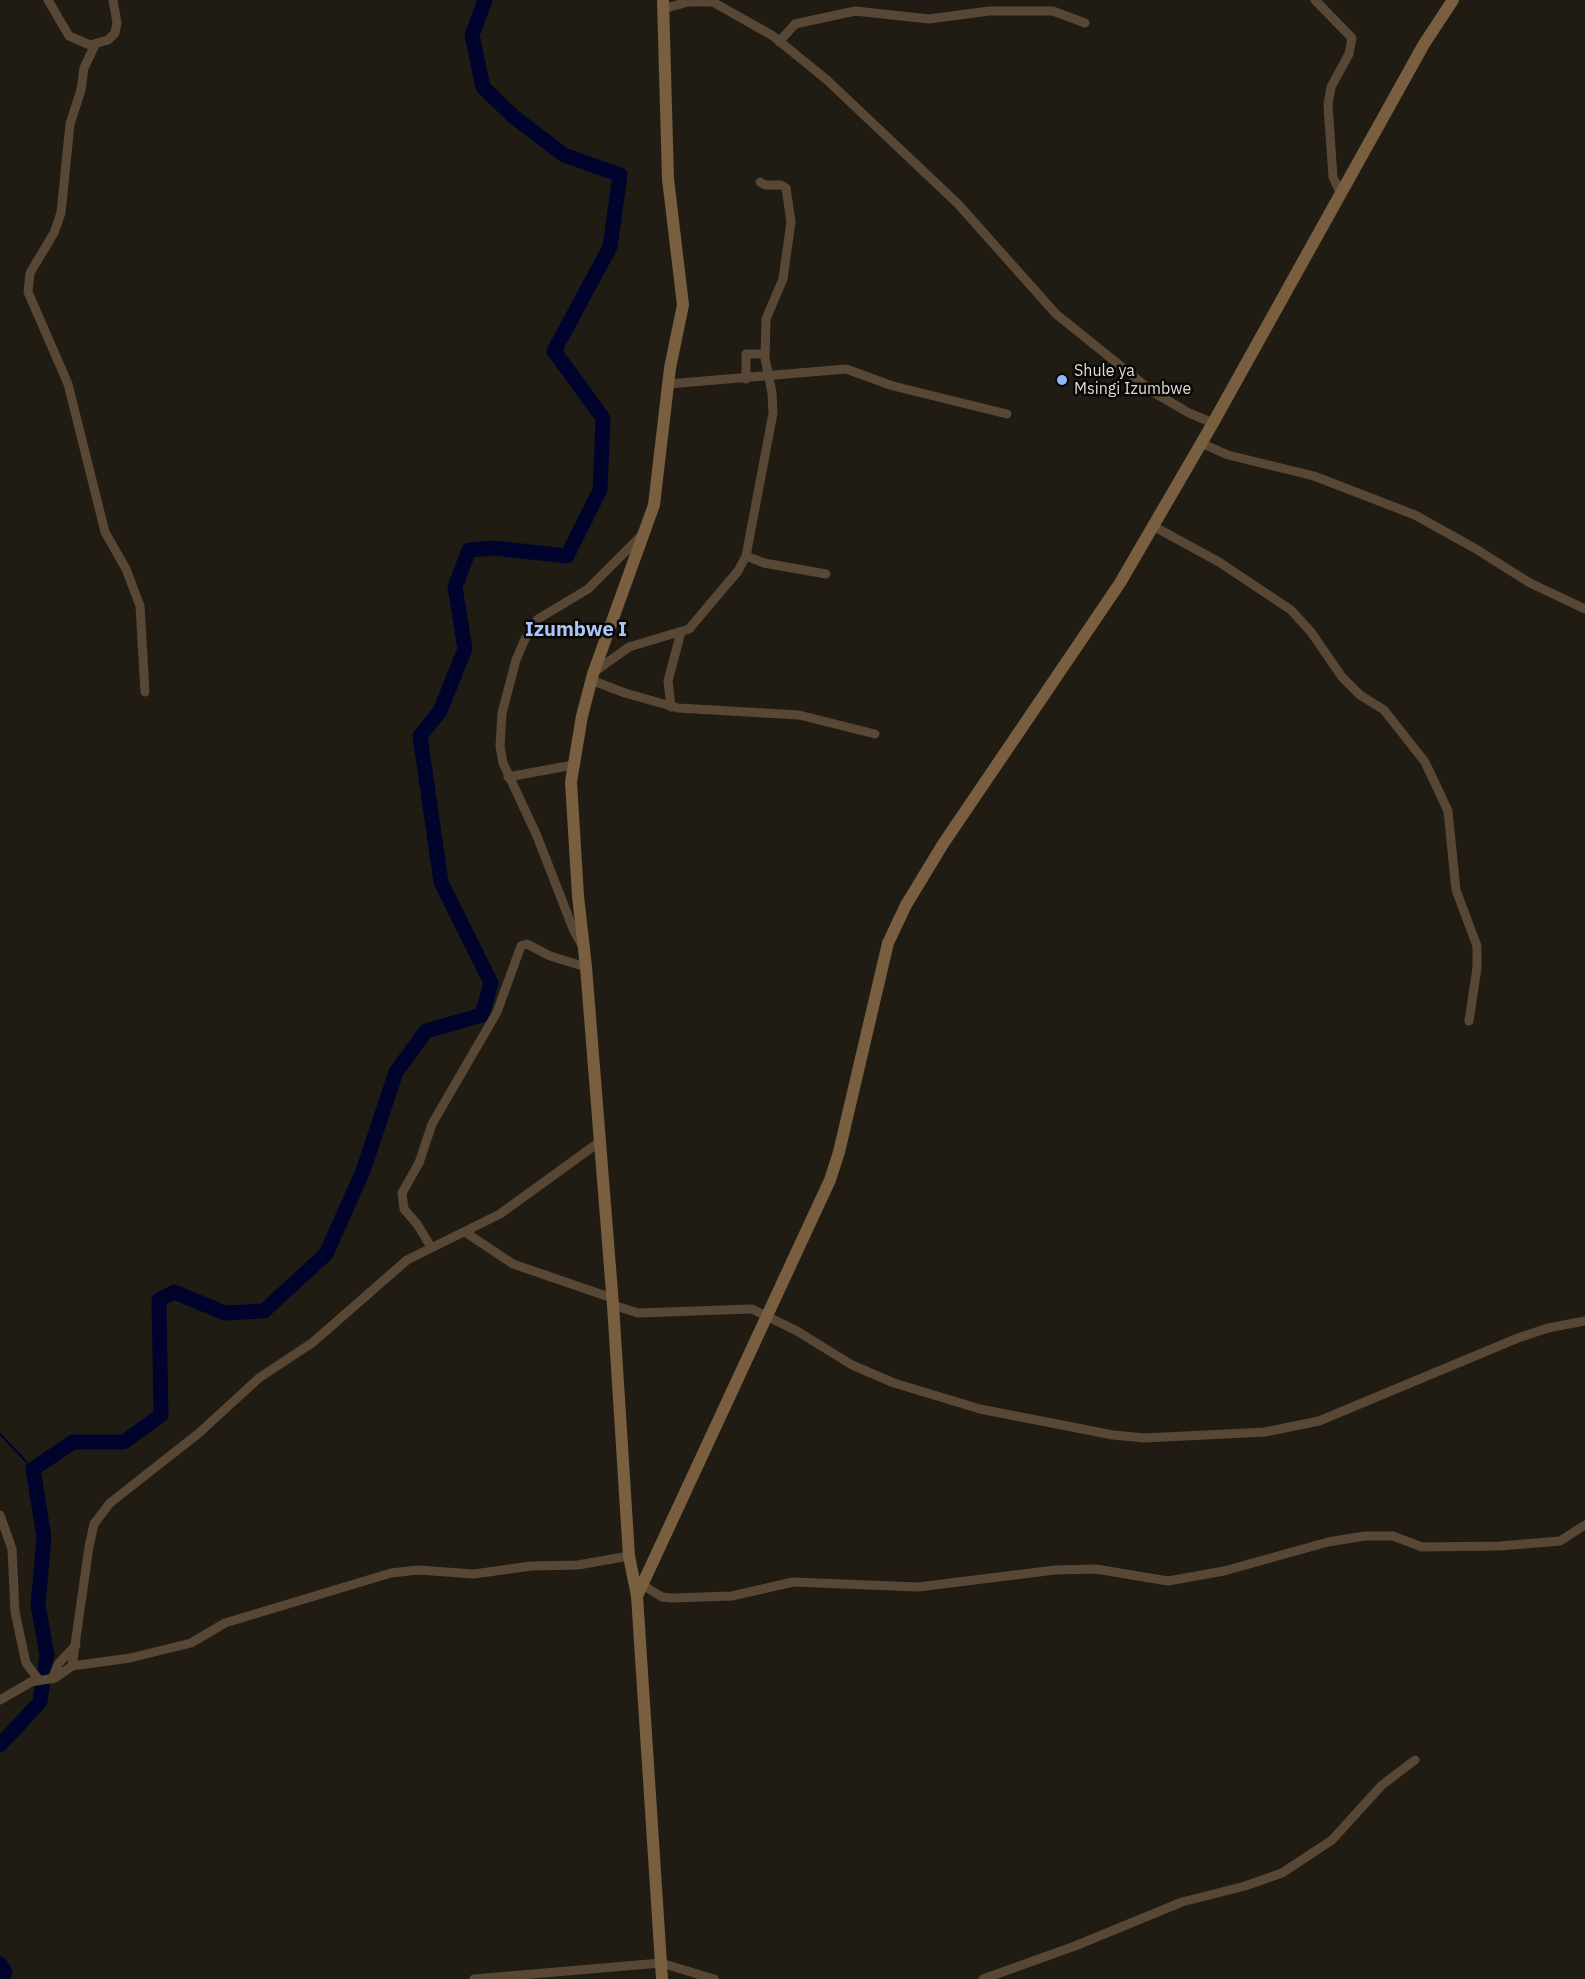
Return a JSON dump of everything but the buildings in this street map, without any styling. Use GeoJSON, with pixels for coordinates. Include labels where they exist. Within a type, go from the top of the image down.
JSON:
{"type":"FeatureCollection","features":[{"type":"Feature","properties":{"kind":"main road"},"geometry":{"type":"LineString","coordinates":[[639,1590],[824,1195],[839,1152],[881,963],[896,925],[943,844],[1105,607],[1213,423],[1424,44],[1453,0]]}},
{"type":"Feature","properties":{"kind":"main road"},"geometry":{"type":"LineString","coordinates":[[662,1979],[639,1590],[629,1556],[612,1301],[572,816],[573,765],[592,677],[645,532],[657,487],[668,384],[684,296],[669,190],[663,4]]}},
{"type":"Feature","properties":{"kind":"street"},"geometry":{"type":"LineString","coordinates":[[48,0],[69,36],[81,43],[95,45],[108,40],[115,33],[117,23],[113,0]]}},
{"type":"Feature","properties":{"kind":"street"},"geometry":{"type":"LineString","coordinates":[[1315,0],[1352,38],[1349,54],[1331,87],[1328,105],[1333,177],[1341,194]]}},
{"type":"Feature","properties":{"kind":"street"},"geometry":{"type":"LineString","coordinates":[[663,4],[712,2],[760,27],[827,80],[958,204],[1056,315],[1153,392],[1189,413],[1213,423]]}},
{"type":"Feature","properties":{"kind":"street"},"geometry":{"type":"LineString","coordinates":[[779,42],[795,24],[855,11],[929,19],[989,11],[1053,11],[1085,23]]}},
{"type":"Feature","properties":{"kind":"street"},"geometry":{"type":"LineString","coordinates":[[95,45],[84,68],[81,90],[70,124],[61,213],[54,233],[30,273],[28,292],[68,384],[105,531],[121,560],[140,606],[146,692]]}},
{"type":"Feature","properties":{"kind":"street"},"geometry":{"type":"LineString","coordinates":[[592,677],[629,647],[681,632],[695,623],[738,571],[746,556],[772,413],[772,393],[765,354],[767,316],[786,268],[791,210],[786,188],[760,182]]}},
{"type":"Feature","properties":{"kind":"street"},"geometry":{"type":"LineString","coordinates":[[746,379],[746,354],[765,354]]}},
{"type":"Feature","properties":{"kind":"street"},"geometry":{"type":"LineString","coordinates":[[668,384],[846,369],[893,386],[1007,414]]}},
{"type":"Feature","properties":{"kind":"street"},"geometry":{"type":"LineString","coordinates":[[1201,443],[1228,455],[1324,479],[1415,515],[1530,583],[1585,609]]}},
{"type":"Feature","properties":{"kind":"street"},"geometry":{"type":"LineString","coordinates":[[1153,526],[1219,562],[1291,610],[1311,632],[1342,676],[1360,695],[1389,715],[1430,770],[1448,811],[1456,890],[1477,945],[1477,968],[1468,1021]]}},
{"type":"Feature","properties":{"kind":"street"},"geometry":{"type":"LineString","coordinates":[[583,948],[574,931],[537,836],[508,777],[501,754],[501,728],[508,686],[525,639],[538,619],[588,589],[645,532]]}},
{"type":"Feature","properties":{"kind":"street"},"geometry":{"type":"LineString","coordinates":[[746,556],[764,563],[826,574]]}},
{"type":"Feature","properties":{"kind":"street"},"geometry":{"type":"LineString","coordinates":[[671,706],[668,681],[681,632]]}},
{"type":"Feature","properties":{"kind":"street"},"geometry":{"type":"LineString","coordinates":[[592,677],[671,706],[800,715],[875,734]]}},
{"type":"Feature","properties":{"kind":"street"},"geometry":{"type":"LineString","coordinates":[[508,777],[573,765]]}},
{"type":"Feature","properties":{"kind":"street"},"geometry":{"type":"LineString","coordinates":[[431,1247],[417,1224],[404,1209],[402,1193],[419,1163],[432,1124],[496,1012],[521,946],[526,944],[558,959],[586,967]]}},
{"type":"Feature","properties":{"kind":"street"},"geometry":{"type":"LineString","coordinates":[[72,1666],[89,1547],[94,1524],[105,1508],[199,1433],[259,1378],[312,1343],[407,1260],[500,1214],[598,1143]]}},
{"type":"Feature","properties":{"kind":"street"},"geometry":{"type":"LineString","coordinates":[[465,1232],[513,1264],[638,1313],[719,1312],[748,1308],[767,1314],[852,1365],[894,1383],[980,1409],[1113,1435],[1162,1439],[1233,1432],[1265,1432],[1319,1421],[1518,1338],[1548,1328],[1585,1321]]}},
{"type":"Feature","properties":{"kind":"street"},"geometry":{"type":"LineString","coordinates":[[0,1515],[12,1549],[15,1612],[26,1663],[46,1680]]}},
{"type":"Feature","properties":{"kind":"street"},"geometry":{"type":"LineString","coordinates":[[639,1590],[672,1598],[723,1597],[805,1581],[918,1587],[1055,1570],[1107,1570],[1168,1581],[1224,1571],[1315,1545],[1355,1538],[1393,1536],[1422,1547],[1500,1546],[1560,1541],[1585,1525]]}},
{"type":"Feature","properties":{"kind":"street"},"geometry":{"type":"LineString","coordinates":[[0,1700],[24,1685],[46,1680],[72,1666],[145,1655],[191,1643],[225,1623],[391,1573],[418,1570],[474,1574],[531,1566],[578,1565],[629,1556]]}},
{"type":"Feature","properties":{"kind":"street"},"geometry":{"type":"LineString","coordinates":[[46,1680],[76,1645]]}},
{"type":"Feature","properties":{"kind":"street"},"geometry":{"type":"LineString","coordinates":[[983,1979],[1075,1946],[1182,1902],[1245,1886],[1282,1873],[1332,1840],[1382,1785],[1415,1760]]}},
{"type":"Feature","properties":{"kind":"street"},"geometry":{"type":"LineString","coordinates":[[474,1979],[661,1963],[714,1979]]}},
{"type":"Feature","properties":{"kind":"waterway"},"geometry":{"type":"LineString","coordinates":[[0,1745],[40,1702],[47,1655],[38,1605],[44,1537],[33,1469],[73,1442],[124,1442],[161,1415],[159,1300],[174,1292],[225,1313],[264,1311],[326,1254],[363,1171],[396,1072],[426,1031],[482,1015],[491,983],[441,882],[420,736],[440,711],[465,649],[455,587],[469,550],[494,548],[567,556],[600,490],[603,418],[554,351],[610,247],[620,175],[564,155],[514,117],[483,87],[472,35],[485,0]]}},
{"type":"Feature","properties":{"kind":"waterway"},"geometry":{"type":"LineString","coordinates":[[0,1434],[33,1469]]}},
{"type":"Feature","properties":{"kind":"waterway"},"geometry":{"type":"LineString","coordinates":[[0,1964],[5,1972],[2,1979]]}},
{"type":"Feature","properties":{"kind":"place","name":"Shule ya Msingi Izumbwe"},"geometry":{"type":"Point","coordinates":[1062,380]}},
{"type":"Feature","properties":{"kind":"district","name":"Izumbwe I"},"geometry":{"type":"Point","coordinates":[576,630]}}]}
